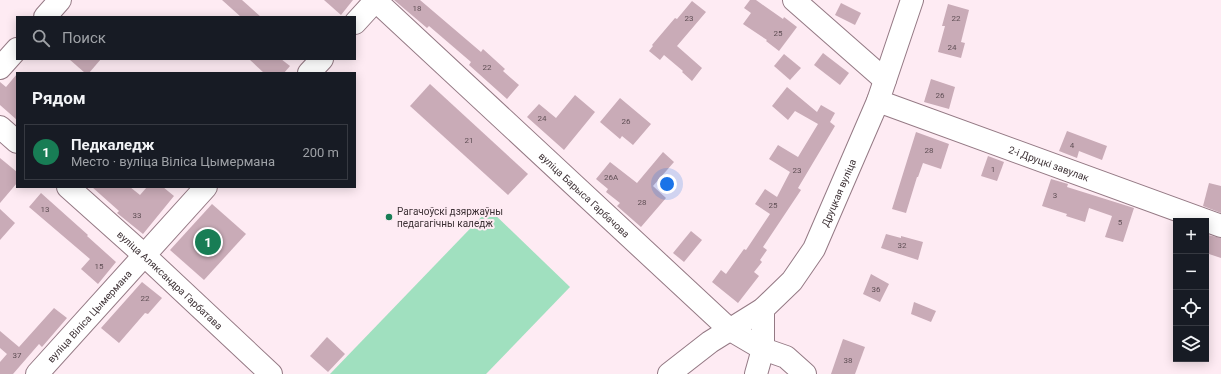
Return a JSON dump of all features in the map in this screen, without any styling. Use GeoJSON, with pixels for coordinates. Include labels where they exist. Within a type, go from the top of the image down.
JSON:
{"type":"FeatureCollection","features":[{"type":"Feature","properties":{"kind":"street"},"geometry":{"type":"LineString","coordinates":[[46,16],[60,0]]}},
{"type":"Feature","properties":{"kind":"street"},"geometry":{"type":"LineString","coordinates":[[356,22],[375,0]]}},
{"type":"Feature","properties":{"kind":"street","name":"вуліца Барыса Гарбачова"},"geometry":{"type":"LineString","coordinates":[[375,0],[729,329],[763,349],[786,357],[805,374]]}},
{"type":"Feature","properties":{"kind":"street"},"geometry":{"type":"LineString","coordinates":[[794,0],[885,80]]}},
{"type":"Feature","properties":{"kind":"street","name":"Друцкая вуліца"},"geometry":{"type":"LineString","coordinates":[[669,374],[729,329],[763,310],[792,281],[814,249],[878,102],[912,0]]}},
{"type":"Feature","properties":{"kind":"street"},"geometry":{"type":"LineString","coordinates":[[0,68],[16,49]]}},
{"type":"Feature","properties":{"kind":"street"},"geometry":{"type":"LineString","coordinates":[[310,72],[321,60]]}},
{"type":"Feature","properties":{"kind":"street","name":"2-і Друцкі завулак"},"geometry":{"type":"LineString","coordinates":[[878,102],[1221,226]]}},
{"type":"Feature","properties":{"kind":"street"},"geometry":{"type":"LineString","coordinates":[[0,127],[16,141]]}},
{"type":"Feature","properties":{"kind":"street","name":"вуліца Аляксандра Гарбатава"},"geometry":{"type":"LineString","coordinates":[[69,188],[144,255],[271,374]]}},
{"type":"Feature","properties":{"kind":"street","name":"вуліца Віліса Цымермана"},"geometry":{"type":"LineString","coordinates":[[37,374],[205,188]]}},
{"type":"Feature","properties":{"kind":"street"},"geometry":{"type":"LineString","coordinates":[[756,374],[763,349],[763,310]]}},
{"type":"Feature","properties":{"kind":"green space"},"geometry":{"type":"Polygon","coordinates":[[[489,209],[570,287],[486,374],[330,374],[489,209]]]}},
{"type":"Feature","properties":{"kind":"building"},"geometry":{"type":"Polygon","coordinates":[[[222,0],[242,0],[260,16],[240,16],[222,0]]]}},
{"type":"Feature","properties":{"kind":"building"},"geometry":{"type":"Polygon","coordinates":[[[324,0],[353,0],[341,15],[324,0]]]}},
{"type":"Feature","properties":{"kind":"building"},"geometry":{"type":"Polygon","coordinates":[[[394,0],[420,0],[481,52],[483,49],[505,69],[503,71],[519,85],[507,99],[469,65],[471,62],[429,26],[427,28],[394,0]]]}},
{"type":"Feature","properties":{"kind":"building"},"geometry":{"type":"Polygon","coordinates":[[[750,0],[756,0],[783,19],[784,17],[797,27],[779,51],[766,41],[767,40],[743,24],[751,13],[744,8],[750,0]]]}},
{"type":"Feature","properties":{"kind":"building"},"geometry":{"type":"Polygon","coordinates":[[[692,1],[706,12],[677,46],[702,68],[692,81],[682,72],[683,71],[664,55],[660,60],[649,51],[653,46],[652,45],[675,18],[677,19],[692,1]]]}},
{"type":"Feature","properties":{"kind":"building"},"geometry":{"type":"Polygon","coordinates":[[[841,3],[861,13],[855,25],[835,15],[841,3]]]}},
{"type":"Feature","properties":{"kind":"building"},"geometry":{"type":"Polygon","coordinates":[[[948,4],[969,10],[961,42],[965,43],[961,58],[938,52],[945,26],[942,26],[948,4]]]}},
{"type":"Feature","properties":{"kind":"building"},"geometry":{"type":"Polygon","coordinates":[[[823,53],[849,73],[840,85],[814,65],[823,53]]]}},
{"type":"Feature","properties":{"kind":"building"},"geometry":{"type":"Polygon","coordinates":[[[784,54],[801,68],[790,80],[774,66],[784,54]]]}},
{"type":"Feature","properties":{"kind":"building"},"geometry":{"type":"Polygon","coordinates":[[[70,60],[100,60],[90,72],[84,72],[70,60]]]}},
{"type":"Feature","properties":{"kind":"building"},"geometry":{"type":"Polygon","coordinates":[[[250,60],[282,60],[290,66],[285,72],[263,72],[250,60]]]}},
{"type":"Feature","properties":{"kind":"building"},"geometry":{"type":"Polygon","coordinates":[[[16,75],[16,119],[0,105],[0,82],[6,87],[16,75]]]}},
{"type":"Feature","properties":{"kind":"building"},"geometry":{"type":"Polygon","coordinates":[[[931,79],[955,87],[949,109],[924,102],[931,79]]]}},
{"type":"Feature","properties":{"kind":"building"},"geometry":{"type":"Polygon","coordinates":[[[430,84],[528,174],[508,195],[410,106],[430,84]]]}},
{"type":"Feature","properties":{"kind":"building"},"geometry":{"type":"Polygon","coordinates":[[[787,87],[817,112],[821,105],[835,113],[830,122],[835,126],[798,188],[801,190],[763,247],[767,250],[760,260],[762,262],[754,272],[759,276],[738,303],[712,282],[721,270],[726,274],[744,249],[746,250],[770,214],[755,204],[765,189],[777,197],[790,172],[769,159],[778,145],[798,157],[818,124],[795,111],[788,120],[772,106],[787,87]]]}},
{"type":"Feature","properties":{"kind":"building"},"geometry":{"type":"Polygon","coordinates":[[[575,95],[595,112],[564,150],[527,117],[539,104],[556,118],[575,95]]]}},
{"type":"Feature","properties":{"kind":"building"},"geometry":{"type":"Polygon","coordinates":[[[620,98],[651,124],[633,145],[622,136],[620,139],[600,122],[620,98]]]}},
{"type":"Feature","properties":{"kind":"building"},"geometry":{"type":"Polygon","coordinates":[[[1067,131],[1107,146],[1102,160],[1079,151],[1077,158],[1059,151],[1067,131]]]}},
{"type":"Feature","properties":{"kind":"building"},"geometry":{"type":"Polygon","coordinates":[[[916,132],[949,144],[941,169],[923,163],[906,213],[892,209],[916,132]]]}},
{"type":"Feature","properties":{"kind":"building"},"geometry":{"type":"Polygon","coordinates":[[[663,152],[674,162],[653,186],[666,198],[641,227],[617,206],[620,203],[606,192],[608,189],[596,179],[610,162],[637,183],[663,152]]]}},
{"type":"Feature","properties":{"kind":"building"},"geometry":{"type":"Polygon","coordinates":[[[988,156],[1004,162],[997,181],[981,176],[988,156]]]}},
{"type":"Feature","properties":{"kind":"building"},"geometry":{"type":"Polygon","coordinates":[[[0,158],[16,171],[16,184],[0,203],[0,158]]]}},
{"type":"Feature","properties":{"kind":"building"},"geometry":{"type":"Polygon","coordinates":[[[1051,179],[1068,184],[1067,187],[1134,208],[1123,242],[1105,237],[1112,216],[1089,208],[1085,222],[1066,216],[1067,214],[1042,206],[1051,179]]]}},
{"type":"Feature","properties":{"kind":"building"},"geometry":{"type":"Polygon","coordinates":[[[1209,183],[1221,186],[1221,213],[1203,206],[1209,183]]]}},
{"type":"Feature","properties":{"kind":"building"},"geometry":{"type":"Polygon","coordinates":[[[93,188],[131,188],[140,195],[146,188],[164,188],[174,196],[143,234],[117,213],[119,211],[93,188]]]}},
{"type":"Feature","properties":{"kind":"building"},"geometry":{"type":"Polygon","coordinates":[[[41,193],[116,262],[98,284],[81,269],[90,259],[29,207],[41,193]]]}},
{"type":"Feature","properties":{"kind":"building"},"geometry":{"type":"Polygon","coordinates":[[[212,204],[246,234],[204,280],[170,250],[212,204]]]}},
{"type":"Feature","properties":{"kind":"building"},"geometry":{"type":"Polygon","coordinates":[[[0,209],[15,223],[0,240],[0,209]]]}},
{"type":"Feature","properties":{"kind":"building"},"geometry":{"type":"Polygon","coordinates":[[[691,231],[702,240],[684,262],[673,253],[691,231]]]}},
{"type":"Feature","properties":{"kind":"building"},"geometry":{"type":"Polygon","coordinates":[[[886,234],[901,238],[901,236],[923,242],[918,260],[881,248],[886,234]]]}},
{"type":"Feature","properties":{"kind":"building"},"geometry":{"type":"Polygon","coordinates":[[[1209,235],[1221,238],[1221,258],[1209,254],[1209,235]]]}},
{"type":"Feature","properties":{"kind":"building"},"geometry":{"type":"Polygon","coordinates":[[[871,274],[889,284],[880,302],[863,294],[871,274]]]}},
{"type":"Feature","properties":{"kind":"building"},"geometry":{"type":"Polygon","coordinates":[[[142,282],[162,298],[148,314],[145,313],[119,343],[101,328],[142,282]]]}},
{"type":"Feature","properties":{"kind":"building"},"geometry":{"type":"Polygon","coordinates":[[[914,302],[936,311],[931,322],[911,314],[914,302]]]}},
{"type":"Feature","properties":{"kind":"building"},"geometry":{"type":"Polygon","coordinates":[[[54,308],[67,318],[42,347],[39,344],[13,374],[0,374],[0,362],[7,354],[0,348],[0,331],[19,347],[54,308]]]}},
{"type":"Feature","properties":{"kind":"building"},"geometry":{"type":"Polygon","coordinates":[[[327,337],[345,354],[328,372],[310,356],[327,337]]]}},
{"type":"Feature","properties":{"kind":"building"},"geometry":{"type":"Polygon","coordinates":[[[843,339],[865,347],[855,374],[831,374],[843,339]]]}},
{"type":"Feature","properties":{"kind":"place","name":"Рагачоўскі дзяржаўны педагагічны каледж"},"geometry":{"type":"Point","coordinates":[389,217]}},
{"type":"Feature","properties":{"kind":"place","name":"Педкаледж"},"geometry":{"type":"Point","coordinates":[208,242]}}]}
